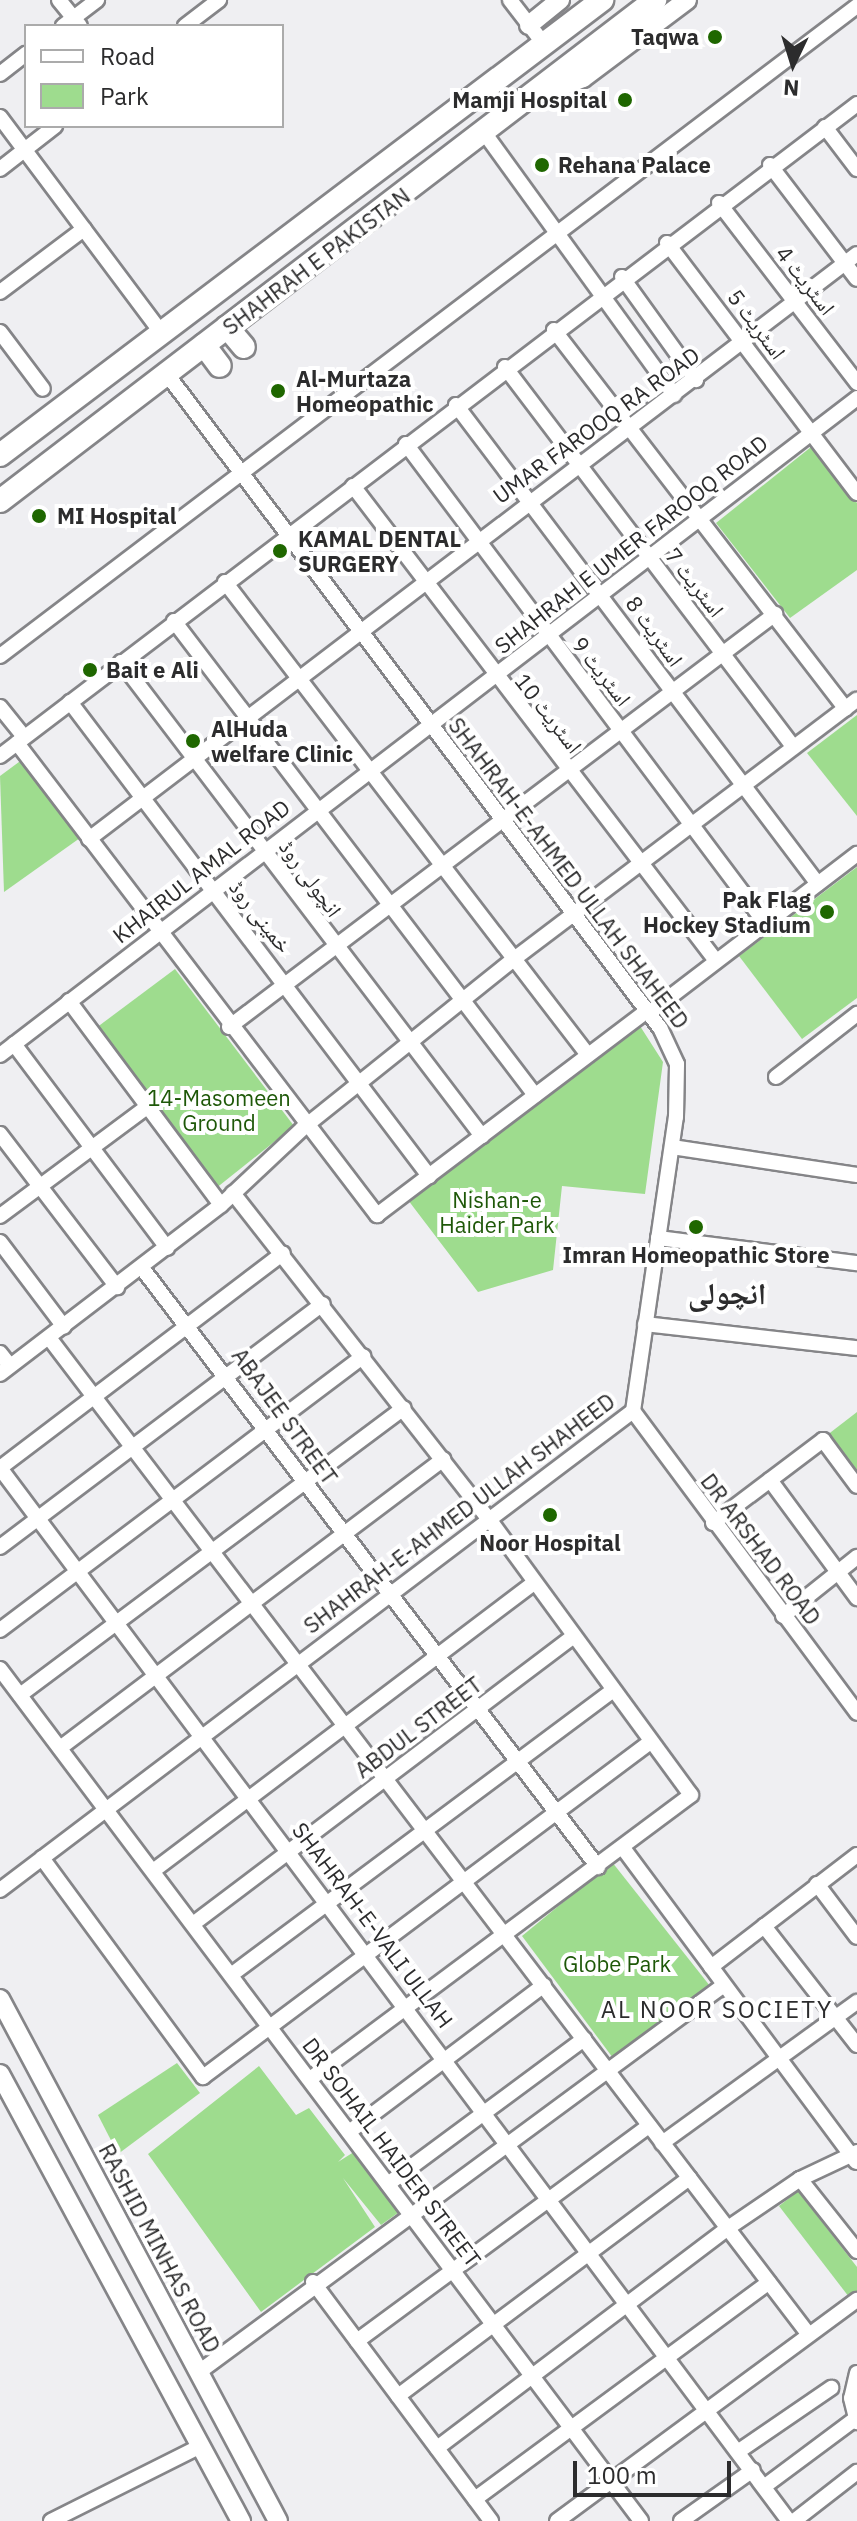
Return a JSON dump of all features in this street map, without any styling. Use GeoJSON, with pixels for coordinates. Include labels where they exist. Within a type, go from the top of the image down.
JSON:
{"type":"FeatureCollection","features":[{"type":"Feature","properties":{"kind":"highway","name":"SHAHRAH E PAKISTAN"},"geometry":{"type":"LineString","coordinates":[[0,455],[163,335],[602,0]]}},
{"type":"Feature","properties":{"kind":"highway","name":"SHAHRAH E PAKISTAN"},"geometry":{"type":"LineString","coordinates":[[0,501],[227,327],[486,135],[655,0]]}},
{"type":"Feature","properties":{"kind":"highway"},"geometry":{"type":"LineString","coordinates":[[227,327],[244,347]]}},
{"type":"Feature","properties":{"kind":"highway"},"geometry":{"type":"LineString","coordinates":[[204,345],[220,366]]}},
{"type":"Feature","properties":{"kind":"highway"},"geometry":{"type":"LineString","coordinates":[[0,468],[67,405]]}},
{"type":"Feature","properties":{"kind":"highway"},"geometry":{"type":"LineString","coordinates":[[0,491],[61,456]]}},
{"type":"Feature","properties":{"kind":"main road"},"geometry":{"type":"LineString","coordinates":[[529,25],[560,0]]}},
{"type":"Feature","properties":{"kind":"main road"},"geometry":{"type":"LineString","coordinates":[[531,98],[583,78],[687,0]]}},
{"type":"Feature","properties":{"kind":"main road","name":"RASHID MINHAS ROAD"},"geometry":{"type":"LineString","coordinates":[[0,1999],[278,2521]]}},
{"type":"Feature","properties":{"kind":"main road"},"geometry":{"type":"LineString","coordinates":[[0,2074],[241,2521]]}},
{"type":"Feature","properties":{"kind":"street"},"geometry":{"type":"LineString","coordinates":[[59,0],[72,23],[97,0]]}},
{"type":"Feature","properties":{"kind":"street"},"geometry":{"type":"LineString","coordinates":[[510,0],[544,44]]}},
{"type":"Feature","properties":{"kind":"street"},"geometry":{"type":"LineString","coordinates":[[187,24],[213,2]]}},
{"type":"Feature","properties":{"kind":"street"},"geometry":{"type":"LineString","coordinates":[[0,656],[239,471],[857,6]]}},
{"type":"Feature","properties":{"kind":"street"},"geometry":{"type":"LineString","coordinates":[[0,74],[24,56]]}},
{"type":"Feature","properties":{"kind":"street"},"geometry":{"type":"LineString","coordinates":[[0,756],[719,203],[857,104]]}},
{"type":"Feature","properties":{"kind":"street"},"geometry":{"type":"LineString","coordinates":[[0,117],[163,335]]}},
{"type":"Feature","properties":{"kind":"street"},"geometry":{"type":"LineString","coordinates":[[825,127],[857,169]]}},
{"type":"Feature","properties":{"kind":"street"},"geometry":{"type":"LineString","coordinates":[[0,169],[52,128]]}},
{"type":"Feature","properties":{"kind":"street"},"geometry":{"type":"LineString","coordinates":[[486,135],[604,291],[674,395]]}},
{"type":"Feature","properties":{"kind":"street"},"geometry":{"type":"LineString","coordinates":[[770,165],[857,279]]}},
{"type":"Feature","properties":{"kind":"street","name":"اسٹریٹ 4"},"geometry":{"type":"LineString","coordinates":[[719,203],[857,383]]}},
{"type":"Feature","properties":{"kind":"street"},"geometry":{"type":"LineString","coordinates":[[0,292],[84,229]]}},
{"type":"Feature","properties":{"kind":"street","name":"اسٹریٹ 5"},"geometry":{"type":"LineString","coordinates":[[667,243],[857,493]]}},
{"type":"Feature","properties":{"kind":"street","name":"UMAR FAROOQ RA ROAD"},"geometry":{"type":"LineString","coordinates":[[89,839],[476,539],[696,380],[857,254]]}},
{"type":"Feature","properties":{"kind":"street"},"geometry":{"type":"LineString","coordinates":[[622,277],[696,380]]}},
{"type":"Feature","properties":{"kind":"street"},"geometry":{"type":"LineString","coordinates":[[0,1353],[5,1370],[50,1339],[221,1205],[303,1128],[514,959],[852,704],[775,614],[554,330]]}},
{"type":"Feature","properties":{"kind":"street"},"geometry":{"type":"LineString","coordinates":[[0,332],[43,389]]}},
{"type":"Feature","properties":{"kind":"street","name":"اسٹریٹ 7"},"geometry":{"type":"LineString","coordinates":[[505,367],[793,747]]}},
{"type":"Feature","properties":{"kind":"street","name":"SHAHRAH-E-AHMED ULLAH SHAHEED"},"geometry":{"type":"LineString","coordinates":[[0,1890],[633,1411],[672,1147],[677,1064],[648,1012],[166,373]]}},
{"type":"Feature","properties":{"kind":"street","name":"SHAHRAH E UMER FAROOQ ROAD"},"geometry":{"type":"LineString","coordinates":[[429,722],[547,637],[646,556],[857,398]]}},
{"type":"Feature","properties":{"kind":"street","name":"اسٹریٹ 8"},"geometry":{"type":"LineString","coordinates":[[456,405],[818,884]]}},
{"type":"Feature","properties":{"kind":"street","name":"اسٹریٹ 9"},"geometry":{"type":"LineString","coordinates":[[406,444],[547,637],[766,924]]}},
{"type":"Feature","properties":{"kind":"street","name":"اسٹریٹ 10"},"geometry":{"type":"LineString","coordinates":[[353,486],[566,772],[716,961]]}},
{"type":"Feature","properties":{"kind":"street"},"geometry":{"type":"LineString","coordinates":[[225,582],[588,1055]]}},
{"type":"Feature","properties":{"kind":"street"},"geometry":{"type":"LineString","coordinates":[[229,1027],[391,909],[671,689],[775,614]]}},
{"type":"Feature","properties":{"kind":"street"},"geometry":{"type":"LineString","coordinates":[[174,621],[244,718],[535,1095]]}},
{"type":"Feature","properties":{"kind":"street","name":"انچولی روڈ"},"geometry":{"type":"LineString","coordinates":[[121,662],[336,949],[482,1136]]}},
{"type":"Feature","properties":{"kind":"street","name":"خمینی روڈ"},"geometry":{"type":"LineString","coordinates":[[70,702],[429,1176]]}},
{"type":"Feature","properties":{"kind":"street"},"geometry":{"type":"LineString","coordinates":[[0,707],[89,839],[303,1128],[377,1215],[857,854]]}},
{"type":"Feature","properties":{"kind":"street","name":"KHAIRUL AMAL ROAD"},"geometry":{"type":"LineString","coordinates":[[0,1055],[429,722]]}},
{"type":"Feature","properties":{"kind":"street"},"geometry":{"type":"LineString","coordinates":[[69,1001],[144,1109],[221,1205]]}},
{"type":"Feature","properties":{"kind":"street"},"geometry":{"type":"LineString","coordinates":[[776,1077],[857,1014]]}},
{"type":"Feature","properties":{"kind":"street"},"geometry":{"type":"LineString","coordinates":[[14,1044],[167,1248]]}},
{"type":"Feature","properties":{"kind":"street"},"geometry":{"type":"LineString","coordinates":[[0,1216],[144,1109]]}},
{"type":"Feature","properties":{"kind":"street"},"geometry":{"type":"LineString","coordinates":[[0,1134],[117,1287]]}},
{"type":"Feature","properties":{"kind":"street"},"geometry":{"type":"LineString","coordinates":[[672,1147],[857,1175]]}},
{"type":"Feature","properties":{"kind":"street"},"geometry":{"type":"LineString","coordinates":[[233,1193],[489,1519],[649,1743],[691,1795],[409,2009],[310,2079]]}},
{"type":"Feature","properties":{"kind":"street"},"geometry":{"type":"LineString","coordinates":[[658,1238],[857,1263]]}},
{"type":"Feature","properties":{"kind":"street"},"geometry":{"type":"LineString","coordinates":[[0,1242],[64,1327]]}},
{"type":"Feature","properties":{"kind":"street"},"geometry":{"type":"LineString","coordinates":[[0,1468],[283,1253]]}},
{"type":"Feature","properties":{"kind":"street","name":"ABAJEE STREET"},"geometry":{"type":"LineString","coordinates":[[142,1268],[189,1324],[388,1594],[598,1867]]}},
{"type":"Feature","properties":{"kind":"street"},"geometry":{"type":"LineString","coordinates":[[0,1547],[230,1378],[323,1304]]}},
{"type":"Feature","properties":{"kind":"street"},"geometry":{"type":"LineString","coordinates":[[645,1324],[857,1348]]}},
{"type":"Feature","properties":{"kind":"street"},"geometry":{"type":"LineString","coordinates":[[50,1339],[251,1606],[506,1933],[809,2335]]}},
{"type":"Feature","properties":{"kind":"street"},"geometry":{"type":"LineString","coordinates":[[0,1630],[363,1356]]}},
{"type":"Feature","properties":{"kind":"street"},"geometry":{"type":"LineString","coordinates":[[20,1695],[403,1408]]}},
{"type":"Feature","properties":{"kind":"street","name":"DR ARSHAD ROAD"},"geometry":{"type":"LineString","coordinates":[[633,1411],[713,1523],[856,1708]]}},
{"type":"Feature","properties":{"kind":"street"},"geometry":{"type":"LineString","coordinates":[[713,1523],[823,1440],[857,1486]]}},
{"type":"Feature","properties":{"kind":"street"},"geometry":{"type":"LineString","coordinates":[[60,1748],[159,1677],[443,1459]]}},
{"type":"Feature","properties":{"kind":"street","name":"SHAHRAH-E-VALI ULLAH"},"geometry":{"type":"LineString","coordinates":[[0,1468],[791,2521]]}},
{"type":"Feature","properties":{"kind":"street"},"geometry":{"type":"LineString","coordinates":[[770,1480],[857,1598]]}},
{"type":"Feature","properties":{"kind":"street"},"geometry":{"type":"LineString","coordinates":[[783,1616],[857,1557]]}},
{"type":"Feature","properties":{"kind":"street"},"geometry":{"type":"LineString","coordinates":[[153,1871],[534,1583]]}},
{"type":"Feature","properties":{"kind":"street","name":"ABDUL STREET"},"geometry":{"type":"LineString","coordinates":[[193,1924],[573,1637]]}},
{"type":"Feature","properties":{"kind":"street","name":"DR SOHAIL HAIDER STREET"},"geometry":{"type":"LineString","coordinates":[[0,1669],[641,2521]]}},
{"type":"Feature","properties":{"kind":"street"},"geometry":{"type":"LineString","coordinates":[[231,1975],[427,1832],[515,1760],[612,1691]]}},
{"type":"Feature","properties":{"kind":"street"},"geometry":{"type":"LineString","coordinates":[[42,1858],[203,2077],[467,1884],[649,1743]]}},
{"type":"Feature","properties":{"kind":"street"},"geometry":{"type":"LineString","coordinates":[[437,2448],[728,2228],[800,2179],[855,2157],[623,1848]]}},
{"type":"Feature","properties":{"kind":"street"},"geometry":{"type":"LineString","coordinates":[[711,1967],[857,1855]]}},
{"type":"Feature","properties":{"kind":"street"},"geometry":{"type":"LineString","coordinates":[[817,1884],[857,1937]]}},
{"type":"Feature","properties":{"kind":"street"},"geometry":{"type":"LineString","coordinates":[[764,1926],[857,2045]]}},
{"type":"Feature","properties":{"kind":"street"},"geometry":{"type":"LineString","coordinates":[[349,2132],[544,1985]]}},
{"type":"Feature","properties":{"kind":"street"},"geometry":{"type":"LineString","coordinates":[[199,2372],[313,2282],[724,1985]]}},
{"type":"Feature","properties":{"kind":"street"},"geometry":{"type":"LineString","coordinates":[[662,2143],[857,2002]]}},
{"type":"Feature","properties":{"kind":"street"},"geometry":{"type":"LineString","coordinates":[[388,2184],[584,2039]]}},
{"type":"Feature","properties":{"kind":"street"},"geometry":{"type":"LineString","coordinates":[[357,2341],[649,2126]]}},
{"type":"Feature","properties":{"kind":"street"},"geometry":{"type":"LineString","coordinates":[[398,2396],[689,2178]]}},
{"type":"Feature","properties":{"kind":"street"},"geometry":{"type":"LineString","coordinates":[[800,2179],[857,2251]]}},
{"type":"Feature","properties":{"kind":"street"},"geometry":{"type":"LineString","coordinates":[[313,2282],[491,2521]]}},
{"type":"Feature","properties":{"kind":"street"},"geometry":{"type":"LineString","coordinates":[[475,2499],[667,2354],[769,2282]]}},
{"type":"Feature","properties":{"kind":"street"},"geometry":{"type":"LineString","coordinates":[[557,2521],[857,2300]]}},
{"type":"Feature","properties":{"kind":"street"},"geometry":{"type":"LineString","coordinates":[[765,2486],[856,2421],[857,2373]]}},
{"type":"Feature","properties":{"kind":"street"},"geometry":{"type":"LineString","coordinates":[[739,2451],[831,2388]]}},
{"type":"Feature","properties":{"kind":"street"},"geometry":{"type":"LineString","coordinates":[[51,2521],[201,2446]]}},
{"type":"Feature","properties":{"kind":"street"},"geometry":{"type":"LineString","coordinates":[[681,2521],[753,2470]]}},
{"type":"Feature","properties":{"kind":"street"},"geometry":{"type":"LineString","coordinates":[[791,2521],[857,2472]]}},
{"type":"Feature","properties":{"kind":"green space"},"geometry":{"type":"Polygon","coordinates":[[[811,447],[857,503],[857,570],[790,618],[716,523],[811,447]]]}},
{"type":"Feature","properties":{"kind":"green space"},"geometry":{"type":"Polygon","coordinates":[[[857,715],[857,816],[807,753],[857,715]]]}},
{"type":"Feature","properties":{"kind":"green space"},"geometry":{"type":"Polygon","coordinates":[[[23,759],[80,838],[4,892],[0,776],[23,759]]]}},
{"type":"Feature","properties":{"kind":"green space","name":"Pak Flag Hockey Stadium"},"geometry":{"type":"Polygon","coordinates":[[[857,867],[857,998],[802,1039],[739,956],[857,867]]]}},
{"type":"Feature","properties":{"kind":"green space","name":"14-Masomeen Ground"},"geometry":{"type":"Polygon","coordinates":[[[175,969],[294,1126],[215,1189],[96,1028],[175,969]]]}},
{"type":"Feature","properties":{"kind":"green space","name":"Nishan-e Haider Park"},"geometry":{"type":"Polygon","coordinates":[[[640,1026],[663,1062],[645,1194],[562,1186],[553,1270],[478,1292],[408,1200],[640,1026]]]}},
{"type":"Feature","properties":{"kind":"green space"},"geometry":{"type":"Polygon","coordinates":[[[857,1412],[857,1485],[822,1439],[857,1412]]]}},
{"type":"Feature","properties":{"kind":"green space","name":"Globe Park"},"geometry":{"type":"Polygon","coordinates":[[[612,1862],[710,1986],[613,2058],[522,1936],[612,1862]]]}},
{"type":"Feature","properties":{"kind":"green space"},"geometry":{"type":"Polygon","coordinates":[[[177,2063],[200,2093],[118,2154],[98,2115],[177,2063]]]}},
{"type":"Feature","properties":{"kind":"green space"},"geometry":{"type":"Polygon","coordinates":[[[259,2066],[296,2115],[309,2108],[345,2155],[338,2162],[357,2150],[402,2210],[381,2225],[343,2178],[375,2227],[261,2312],[148,2154],[259,2066]]]}},
{"type":"Feature","properties":{"kind":"green space"},"geometry":{"type":"Polygon","coordinates":[[[798,2191],[857,2267],[857,2291],[849,2297],[779,2206],[798,2191]]]}},
{"type":"Feature","properties":{"kind":"place","name":"Taqwa"},"geometry":{"type":"Point","coordinates":[715,37]}},
{"type":"Feature","properties":{"kind":"place","name":"Mamji Hospital"},"geometry":{"type":"Point","coordinates":[625,100]}},
{"type":"Feature","properties":{"kind":"place","name":"Rehana Palace"},"geometry":{"type":"Point","coordinates":[542,165]}},
{"type":"Feature","properties":{"kind":"place","name":"Al-Murtaza Homeopathic"},"geometry":{"type":"Point","coordinates":[278,391]}},
{"type":"Feature","properties":{"kind":"place","name":"MI Hospital"},"geometry":{"type":"Point","coordinates":[39,516]}},
{"type":"Feature","properties":{"kind":"place","name":"KAMAL DENTAL SURGERY"},"geometry":{"type":"Point","coordinates":[280,551]}},
{"type":"Feature","properties":{"kind":"place","name":"Bait e Ali"},"geometry":{"type":"Point","coordinates":[90,670]}},
{"type":"Feature","properties":{"kind":"place","name":"AlHuda welfare Clinic"},"geometry":{"type":"Point","coordinates":[193,741]}},
{"type":"Feature","properties":{"kind":"place","name":"Pak Flag Hockey Stadium"},"geometry":{"type":"Point","coordinates":[827,912]}},
{"type":"Feature","properties":{"kind":"place","name":"Imran Homeopathic Store"},"geometry":{"type":"Point","coordinates":[696,1227]}},
{"type":"Feature","properties":{"kind":"place","name":"Noor Hospital"},"geometry":{"type":"Point","coordinates":[550,1515]}},
{"type":"Feature","properties":{"kind":"district","name":"انچولی"},"geometry":{"type":"Point","coordinates":[727,1293]}},
{"type":"Feature","properties":{"kind":"district","name":"AL NOOR SOCIETY"},"geometry":{"type":"Point","coordinates":[717,2010]}}]}
